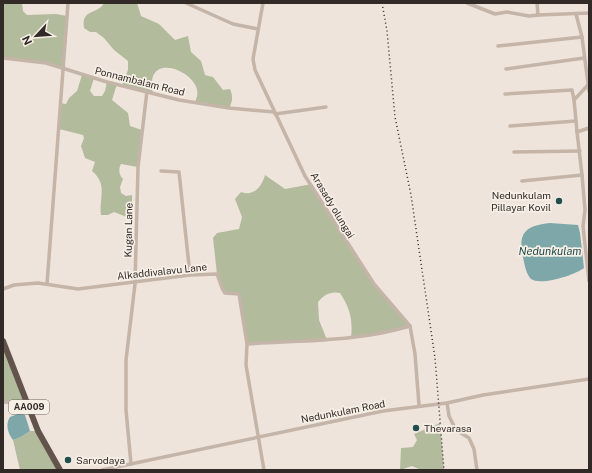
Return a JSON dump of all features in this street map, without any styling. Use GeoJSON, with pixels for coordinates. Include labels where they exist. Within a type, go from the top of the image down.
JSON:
{"type":"FeatureCollection","features":[{"type":"Feature","properties":{"kind":"highway","name":"AA009"},"geometry":{"type":"LineString","coordinates":[[3,340],[38,431],[60,470]]}},
{"type":"Feature","properties":{"kind":"street"},"geometry":{"type":"LineString","coordinates":[[47,284],[68,3]]}},
{"type":"Feature","properties":{"kind":"street"},"geometry":{"type":"LineString","coordinates":[[186,3],[233,24],[258,29]]}},
{"type":"Feature","properties":{"kind":"street","name":"Arasady olungai"},"geometry":{"type":"LineString","coordinates":[[263,3],[253,59],[255,70],[305,176],[374,284],[410,326]]}},
{"type":"Feature","properties":{"kind":"street"},"geometry":{"type":"LineString","coordinates":[[467,3],[494,14],[506,12],[529,16],[589,13]]}},
{"type":"Feature","properties":{"kind":"street"},"geometry":{"type":"LineString","coordinates":[[537,3],[538,15]]}},
{"type":"Feature","properties":{"kind":"street"},"geometry":{"type":"LineString","coordinates":[[576,14],[582,37],[589,91]]}},
{"type":"Feature","properties":{"kind":"street"},"geometry":{"type":"LineString","coordinates":[[498,46],[582,37]]}},
{"type":"Feature","properties":{"kind":"street","name":"Ponnambalam Road"},"geometry":{"type":"LineString","coordinates":[[3,58],[46,62],[108,82],[147,92],[179,100],[229,108],[275,113],[326,107]]}},
{"type":"Feature","properties":{"kind":"street"},"geometry":{"type":"LineString","coordinates":[[506,69],[584,58]]}},
{"type":"Feature","properties":{"kind":"street"},"geometry":{"type":"LineString","coordinates":[[574,100],[588,85]]}},
{"type":"Feature","properties":{"kind":"street"},"geometry":{"type":"LineString","coordinates":[[505,94],[572,90],[587,210],[583,226],[587,243],[589,281]]}},
{"type":"Feature","properties":{"kind":"street","name":"Kugan Lane"},"geometry":{"type":"LineString","coordinates":[[132,464],[126,410],[126,360],[135,281],[138,166],[147,92]]}},
{"type":"Feature","properties":{"kind":"street"},"geometry":{"type":"LineString","coordinates":[[510,126],[576,121]]}},
{"type":"Feature","properties":{"kind":"street"},"geometry":{"type":"LineString","coordinates":[[577,132],[589,128]]}},
{"type":"Feature","properties":{"kind":"street"},"geometry":{"type":"LineString","coordinates":[[514,152],[580,150]]}},
{"type":"Feature","properties":{"kind":"street"},"geometry":{"type":"LineString","coordinates":[[161,171],[179,172],[190,275]]}},
{"type":"Feature","properties":{"kind":"street"},"geometry":{"type":"LineString","coordinates":[[522,181],[582,175]]}},
{"type":"Feature","properties":{"kind":"street","name":"Alkaddivalavu Lane"},"geometry":{"type":"LineString","coordinates":[[3,289],[14,285],[38,283],[78,289],[190,275],[217,274],[225,293],[239,294],[247,344],[246,365],[257,437],[264,470]]}},
{"type":"Feature","properties":{"kind":"street"},"geometry":{"type":"LineString","coordinates":[[247,344],[327,340],[388,332],[410,326],[415,354],[419,405]]}},
{"type":"Feature","properties":{"kind":"street","name":"Nedunkulam Road"},"geometry":{"type":"LineString","coordinates":[[102,470],[383,411],[419,405],[447,403],[483,395],[589,379]]}},
{"type":"Feature","properties":{"kind":"street"},"geometry":{"type":"LineString","coordinates":[[3,402],[27,403]]}},
{"type":"Feature","properties":{"kind":"street"},"geometry":{"type":"LineString","coordinates":[[447,403],[449,416],[456,430],[469,438],[474,449],[477,470]]}},
{"type":"Feature","properties":{"kind":"green space"},"geometry":{"type":"Polygon","coordinates":[[[3,3],[22,3],[23,11],[27,15],[56,14],[67,16],[63,68],[46,63],[3,58],[3,3]]]}},
{"type":"Feature","properties":{"kind":"green space"},"geometry":{"type":"Polygon","coordinates":[[[104,3],[137,3],[141,16],[159,24],[175,40],[188,36],[191,52],[201,61],[205,75],[213,77],[223,90],[230,89],[232,98],[229,108],[194,103],[198,93],[194,84],[187,75],[177,70],[166,68],[158,70],[152,78],[153,93],[122,85],[128,70],[128,61],[114,50],[104,38],[96,32],[90,32],[84,28],[85,17],[87,14],[98,9],[104,3]]]}},
{"type":"Feature","properties":{"kind":"green space"},"geometry":{"type":"Polygon","coordinates":[[[82,75],[94,78],[90,91],[94,96],[102,96],[107,82],[117,84],[112,100],[128,113],[130,126],[142,130],[138,167],[121,164],[119,170],[123,179],[120,187],[121,193],[126,196],[132,195],[132,219],[114,212],[108,215],[101,215],[102,192],[100,181],[92,171],[95,162],[85,158],[81,146],[84,138],[83,135],[59,129],[60,103],[66,104],[69,98],[77,91],[82,75]]]}},
{"type":"Feature","properties":{"kind":"green space"},"geometry":{"type":"Polygon","coordinates":[[[265,175],[285,189],[312,184],[374,284],[410,326],[351,338],[352,325],[346,304],[340,293],[330,293],[318,302],[319,320],[327,340],[247,344],[239,295],[225,293],[217,274],[213,238],[217,233],[239,229],[242,217],[235,199],[241,192],[250,193],[257,190],[260,187],[265,175]]]}},
{"type":"Feature","properties":{"kind":"green space"},"geometry":{"type":"Polygon","coordinates":[[[3,341],[27,403],[3,402],[3,341]]]}},
{"type":"Feature","properties":{"kind":"green space"},"geometry":{"type":"Polygon","coordinates":[[[440,423],[444,470],[421,470],[412,466],[400,470],[401,448],[413,447],[417,440],[414,434],[440,423]]]}},
{"type":"Feature","properties":{"kind":"green space"},"geometry":{"type":"Polygon","coordinates":[[[30,431],[38,431],[60,470],[20,470],[13,440],[30,431]]]}},
{"type":"Feature","properties":{"kind":"water","name":"Nedunkulam"},"geometry":{"type":"Polygon","coordinates":[[[550,223],[578,225],[584,268],[573,274],[558,279],[536,281],[531,279],[526,271],[521,245],[522,239],[527,230],[540,224],[550,223]]]}},
{"type":"Feature","properties":{"kind":"water"},"geometry":{"type":"Polygon","coordinates":[[[20,413],[25,415],[30,431],[13,440],[7,426],[8,420],[10,417],[20,413]]]}},
{"type":"Feature","properties":{"kind":"railway"},"geometry":{"type":"LineString","coordinates":[[382,3],[387,31],[395,117],[411,195],[435,358],[444,470]]}},
{"type":"Feature","properties":{"kind":"place","name":"Nedunkulam Pillayar Kovil"},"geometry":{"type":"Point","coordinates":[559,201]}},
{"type":"Feature","properties":{"kind":"place","name":"Thevarasa"},"geometry":{"type":"Point","coordinates":[416,428]}},
{"type":"Feature","properties":{"kind":"place","name":"Sarvodaya"},"geometry":{"type":"Point","coordinates":[68,460]}}]}
